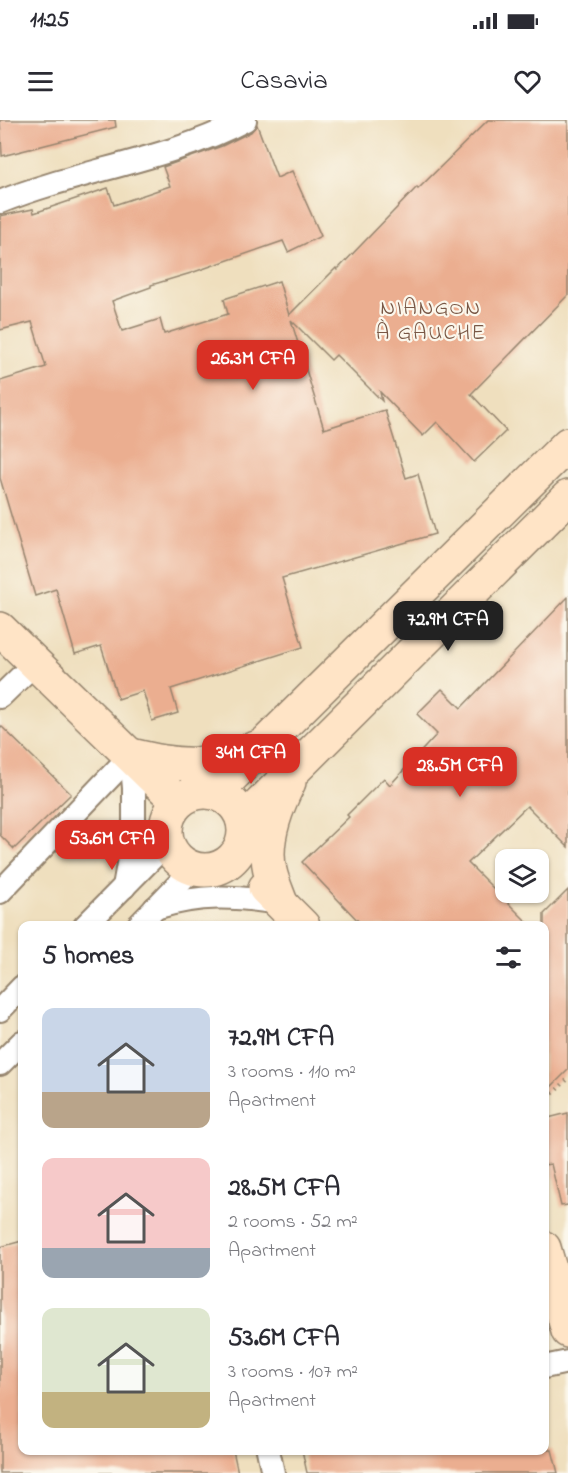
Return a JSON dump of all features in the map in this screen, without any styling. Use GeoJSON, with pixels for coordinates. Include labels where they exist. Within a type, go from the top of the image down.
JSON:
{"type":"FeatureCollection","features":[{"type":"Feature","properties":{"kind":"main road"},"geometry":{"type":"LineString","coordinates":[[215,793],[568,444]]}},
{"type":"Feature","properties":{"kind":"main road"},"geometry":{"type":"LineString","coordinates":[[243,821],[568,497]]}},
{"type":"Feature","properties":{"kind":"main road"},"geometry":{"type":"LineString","coordinates":[[0,629],[178,802]]}},
{"type":"Feature","properties":{"kind":"main road"},"geometry":{"type":"LineString","coordinates":[[131,755],[169,763],[196,764],[222,759],[263,746]]}},
{"type":"Feature","properties":{"kind":"main road"},"geometry":{"type":"LineString","coordinates":[[292,914],[269,869],[268,846],[280,799],[293,772]]}},
{"type":"Feature","properties":{"kind":"main road"},"geometry":{"type":"LineString","coordinates":[[196,792],[215,793],[228,799],[237,808],[243,821],[243,840],[234,857],[222,866],[208,870],[193,869],[181,863],[172,854],[167,843],[165,828],[169,813],[178,802],[196,792]]}},
{"type":"Feature","properties":{"kind":"main road"},"geometry":{"type":"LineString","coordinates":[[234,857],[292,914]]}},
{"type":"Feature","properties":{"kind":"main road"},"geometry":{"type":"LineString","coordinates":[[549,1265],[568,1331]]}},
{"type":"Feature","properties":{"kind":"street"},"geometry":{"type":"LineString","coordinates":[[0,202],[63,180],[210,137],[245,120]]}},
{"type":"Feature","properties":{"kind":"street"},"geometry":{"type":"LineString","coordinates":[[0,698],[35,663]]}},
{"type":"Feature","properties":{"kind":"street"},"geometry":{"type":"LineString","coordinates":[[124,887],[134,830],[131,755]]}},
{"type":"Feature","properties":{"kind":"street"},"geometry":{"type":"LineString","coordinates":[[0,892],[131,755]]}},
{"type":"Feature","properties":{"kind":"street"},"geometry":{"type":"LineString","coordinates":[[90,921],[167,843]]}},
{"type":"Feature","properties":{"kind":"street"},"geometry":{"type":"LineString","coordinates":[[143,921],[193,869]]}},
{"type":"Feature","properties":{"kind":"street"},"geometry":{"type":"LineString","coordinates":[[155,908],[199,897],[240,897],[292,914]]}},
{"type":"Feature","properties":{"kind":"street"},"geometry":{"type":"LineString","coordinates":[[0,1010],[18,991]]}},
{"type":"Feature","properties":{"kind":"street"},"geometry":{"type":"LineString","coordinates":[[0,1064],[18,1046]]}},
{"type":"Feature","properties":{"kind":"street"},"geometry":{"type":"LineString","coordinates":[[549,1366],[568,1362]]}},
{"type":"Feature","properties":{"kind":"street"},"geometry":{"type":"LineString","coordinates":[[269,1455],[273,1473]]}},
{"type":"Feature","properties":{"kind":"path"},"geometry":{"type":"LineString","coordinates":[[549,1097],[568,1079]]}},
{"type":"Feature","properties":{"kind":"building"},"geometry":{"type":"Polygon","coordinates":[[[0,120],[115,120],[116,127],[2,156],[0,120]]]}},
{"type":"Feature","properties":{"kind":"building"},"geometry":{"type":"Polygon","coordinates":[[[488,120],[568,120],[568,295],[471,394],[506,431],[474,462],[437,422],[423,436],[380,392],[382,401],[336,355],[331,360],[291,320],[324,429],[385,410],[406,478],[418,474],[435,534],[282,578],[303,647],[171,689],[178,713],[152,721],[143,691],[118,699],[101,646],[75,654],[56,589],[35,596],[0,478],[0,381],[46,367],[32,322],[0,330],[0,216],[33,209],[34,213],[108,188],[114,205],[170,186],[163,167],[222,146],[251,132],[257,125],[277,178],[292,171],[321,236],[288,252],[283,241],[151,285],[151,287],[112,301],[122,331],[160,319],[164,334],[228,314],[224,299],[279,281],[289,315],[336,268],[337,270],[417,187],[418,189],[488,120]]]}},
{"type":"Feature","properties":{"kind":"building"},"geometry":{"type":"Polygon","coordinates":[[[568,597],[568,847],[527,806],[468,863],[495,890],[495,903],[508,903],[526,921],[358,921],[302,862],[349,817],[347,815],[384,778],[390,785],[437,734],[417,714],[442,689],[461,708],[568,597]]]}},
{"type":"Feature","properties":{"kind":"building"},"geometry":{"type":"Polygon","coordinates":[[[0,725],[71,794],[14,849],[0,835],[0,725]]]}},
{"type":"Feature","properties":{"kind":"building"},"geometry":{"type":"Polygon","coordinates":[[[568,890],[568,1070],[549,1089],[549,921],[544,921],[544,914],[568,890]]]}},
{"type":"Feature","properties":{"kind":"building"},"geometry":{"type":"Polygon","coordinates":[[[568,1113],[568,1205],[561,1206],[551,1164],[549,1164],[549,1118],[568,1113]]]}},
{"type":"Feature","properties":{"kind":"building"},"geometry":{"type":"Polygon","coordinates":[[[18,1242],[18,1455],[234,1455],[238,1473],[0,1473],[0,1247],[18,1242]]]}},
{"type":"Feature","properties":{"kind":"building"},"geometry":{"type":"Polygon","coordinates":[[[549,1450],[552,1450],[558,1473],[307,1473],[303,1455],[549,1455],[549,1450]]]}},
{"type":"Feature","properties":{"kind":"district","name":"NIANGON À GAUCHE"},"geometry":{"type":"Point","coordinates":[431,318]}}]}
